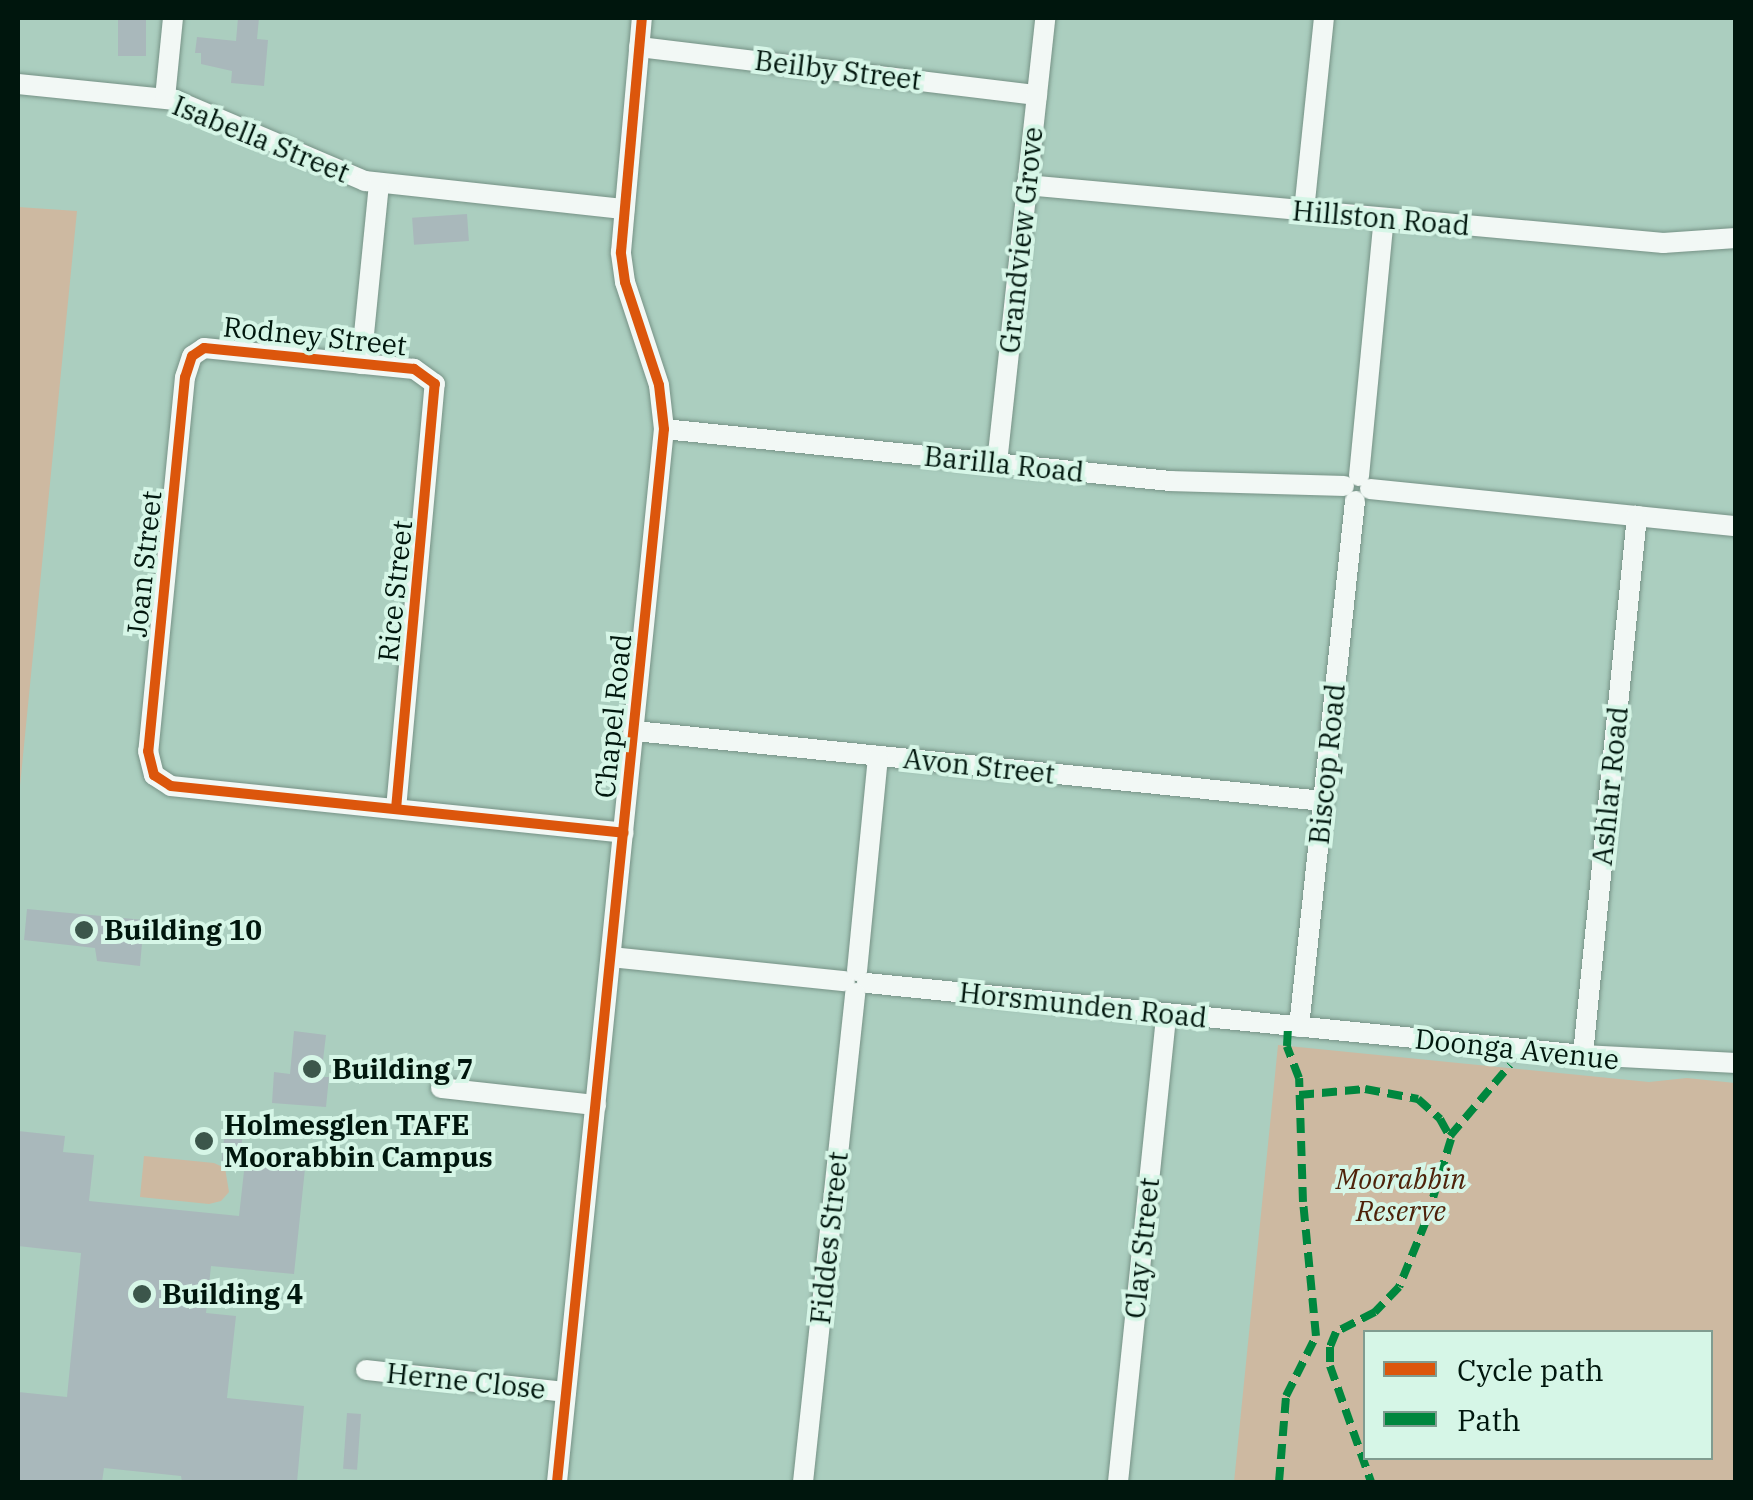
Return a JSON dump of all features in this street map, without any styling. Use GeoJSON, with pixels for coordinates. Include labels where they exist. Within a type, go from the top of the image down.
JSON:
{"type":"FeatureCollection","features":[{"type":"Feature","properties":{"kind":"street"},"geometry":{"type":"LineString","coordinates":[[166,98],[174,18]]}},
{"type":"Feature","properties":{"kind":"street","name":"Chapel Road"},"geometry":{"type":"LineString","coordinates":[[557,1482],[664,429],[659,385],[622,267],[642,18]]}},
{"type":"Feature","properties":{"kind":"street","name":"Grandview Grove"},"geometry":{"type":"LineString","coordinates":[[997,463],[1045,18]]}},
{"type":"Feature","properties":{"kind":"street"},"geometry":{"type":"LineString","coordinates":[[1304,212],[1324,18]]}},
{"type":"Feature","properties":{"kind":"street","name":"Beilby Street"},"geometry":{"type":"LineString","coordinates":[[639,46],[1036,94]]}},
{"type":"Feature","properties":{"kind":"street","name":"Isabella Street"},"geometry":{"type":"LineString","coordinates":[[18,84],[166,98],[194,106],[342,174],[379,183],[624,209]]}},
{"type":"Feature","properties":{"kind":"street"},"geometry":{"type":"LineString","coordinates":[[361,364],[379,183]]}},
{"type":"Feature","properties":{"kind":"street","name":"Hillston Road"},"geometry":{"type":"LineString","coordinates":[[1026,185],[1663,243],[1736,238]]}},
{"type":"Feature","properties":{"kind":"street","name":"Biscop Road"},"geometry":{"type":"LineString","coordinates":[[1299,1028],[1384,218]]}},
{"type":"Feature","properties":{"kind":"street","name":"Rodney Street"},"geometry":{"type":"LineString","coordinates":[[192,356],[210,348],[414,369],[433,379]]}},
{"type":"Feature","properties":{"kind":"street","name":"Joan Street"},"geometry":{"type":"LineString","coordinates":[[192,356],[185,377],[148,751],[154,775],[171,786],[396,809]]}},
{"type":"Feature","properties":{"kind":"street","name":"Rice Street"},"geometry":{"type":"LineString","coordinates":[[396,809],[437,397],[433,379]]}},
{"type":"Feature","properties":{"kind":"street","name":"Barilla Road"},"geometry":{"type":"LineString","coordinates":[[664,429],[1207,484],[1357,488],[1736,526]]}},
{"type":"Feature","properties":{"kind":"street","name":"Ashlar Road"},"geometry":{"type":"LineString","coordinates":[[1583,1055],[1637,516]]}},
{"type":"Feature","properties":{"kind":"street","name":"Avon Street"},"geometry":{"type":"LineString","coordinates":[[635,731],[1323,801]]}},
{"type":"Feature","properties":{"kind":"street","name":"Fiddes Street"},"geometry":{"type":"LineString","coordinates":[[804,1482],[878,756]]}},
{"type":"Feature","properties":{"kind":"street"},"geometry":{"type":"LineString","coordinates":[[396,809],[624,833]]}},
{"type":"Feature","properties":{"kind":"street","name":"Horsmunden Road"},"geometry":{"type":"LineString","coordinates":[[611,956],[1299,1028]]}},
{"type":"Feature","properties":{"kind":"street","name":"Clay Street"},"geometry":{"type":"LineString","coordinates":[[1118,1482],[1166,1014]]}},
{"type":"Feature","properties":{"kind":"street","name":"Doonga Avenue"},"geometry":{"type":"LineString","coordinates":[[1299,1028],[1583,1055],[1736,1063]]}},
{"type":"Feature","properties":{"kind":"street"},"geometry":{"type":"LineString","coordinates":[[441,1088],[596,1105]]}},
{"type":"Feature","properties":{"kind":"street","name":"Herne Close"},"geometry":{"type":"LineString","coordinates":[[366,1370],[566,1392]]}},
{"type":"Feature","properties":{"kind":"green space"},"geometry":{"type":"Polygon","coordinates":[[[18,207],[77,211],[18,806],[18,207]]]}},
{"type":"Feature","properties":{"kind":"green space","name":"Moorabbin Reserve"},"geometry":{"type":"Polygon","coordinates":[[[1278,1045],[1649,1082],[1687,1078],[1735,1083],[1735,1482],[1234,1482],[1278,1045]]]}},
{"type":"Feature","properties":{"kind":"green space"},"geometry":{"type":"Polygon","coordinates":[[[144,1156],[214,1163],[225,1168],[229,1192],[221,1201],[209,1204],[140,1197],[144,1156]]]}},
{"type":"Feature","properties":{"kind":"building"},"geometry":{"type":"Polygon","coordinates":[[[118,18],[146,18],[146,56],[118,56],[118,18]]]}},
{"type":"Feature","properties":{"kind":"building"},"geometry":{"type":"Polygon","coordinates":[[[238,18],[259,18],[257,39],[268,40],[264,86],[231,83],[232,71],[201,64],[201,53],[195,53],[197,37],[236,41],[238,18]]]}},
{"type":"Feature","properties":{"kind":"building"},"geometry":{"type":"Polygon","coordinates":[[[467,214],[469,241],[414,245],[412,218],[467,214]]]}},
{"type":"Feature","properties":{"kind":"building","name":"Building 10"},"geometry":{"type":"Polygon","coordinates":[[[27,909],[144,920],[140,966],[97,961],[95,948],[24,940],[27,909]]]}},
{"type":"Feature","properties":{"kind":"building","name":"Building 7"},"geometry":{"type":"Polygon","coordinates":[[[294,1031],[326,1035],[321,1077],[329,1077],[326,1107],[272,1103],[274,1072],[290,1074],[294,1031]]]}},
{"type":"Feature","properties":{"kind":"building"},"geometry":{"type":"Polygon","coordinates":[[[225,1130],[243,1132],[240,1163],[222,1161],[225,1130]]]}},
{"type":"Feature","properties":{"kind":"building","name":"Building 4"},"geometry":{"type":"Polygon","coordinates":[[[18,1131],[65,1136],[63,1152],[94,1155],[89,1201],[239,1216],[246,1153],[306,1159],[294,1274],[211,1266],[206,1313],[236,1316],[227,1398],[304,1406],[297,1482],[182,1482],[181,1476],[104,1468],[102,1482],[18,1482],[18,1392],[67,1397],[81,1253],[18,1246],[18,1131]]]}},
{"type":"Feature","properties":{"kind":"building"},"geometry":{"type":"Polygon","coordinates":[[[347,1413],[361,1414],[357,1470],[343,1469],[347,1413]]]}},
{"type":"Feature","properties":{"kind":"marked path"},"geometry":{"type":"LineString","coordinates":[[1279,1482],[1286,1396],[1316,1336],[1303,1202],[1299,1078],[1287,1046],[1288,1026]]}},
{"type":"Feature","properties":{"kind":"marked path"},"geometry":{"type":"LineString","coordinates":[[1450,1136],[1510,1065]]}},
{"type":"Feature","properties":{"kind":"marked path"},"geometry":{"type":"LineString","coordinates":[[1299,1095],[1365,1089],[1418,1099],[1440,1119],[1451,1139],[1426,1221],[1399,1287],[1375,1312],[1336,1332],[1330,1347],[1330,1366],[1363,1459]]}},
{"type":"Feature","properties":{"kind":"marked path"},"geometry":{"type":"LineString","coordinates":[[1363,1460],[1371,1482]]}},
{"type":"Feature","properties":{"kind":"cycle path"},"geometry":{"type":"LineString","coordinates":[[557,1482],[664,429],[659,385],[625,282],[621,252],[642,18]]}},
{"type":"Feature","properties":{"kind":"cycle path"},"geometry":{"type":"LineString","coordinates":[[396,809],[435,384],[414,369],[204,348],[192,356],[185,377],[148,751],[154,775],[171,786],[624,833]]}},
{"type":"Feature","properties":{"kind":"place","name":"Building 10"},"geometry":{"type":"Point","coordinates":[84,930]}},
{"type":"Feature","properties":{"kind":"place","name":"Building 7"},"geometry":{"type":"Point","coordinates":[312,1069]}},
{"type":"Feature","properties":{"kind":"place","name":"Holmesglen TAFE Moorabbin Campus"},"geometry":{"type":"Point","coordinates":[204,1141]}},
{"type":"Feature","properties":{"kind":"place","name":"Building 4"},"geometry":{"type":"Point","coordinates":[142,1294]}}]}
